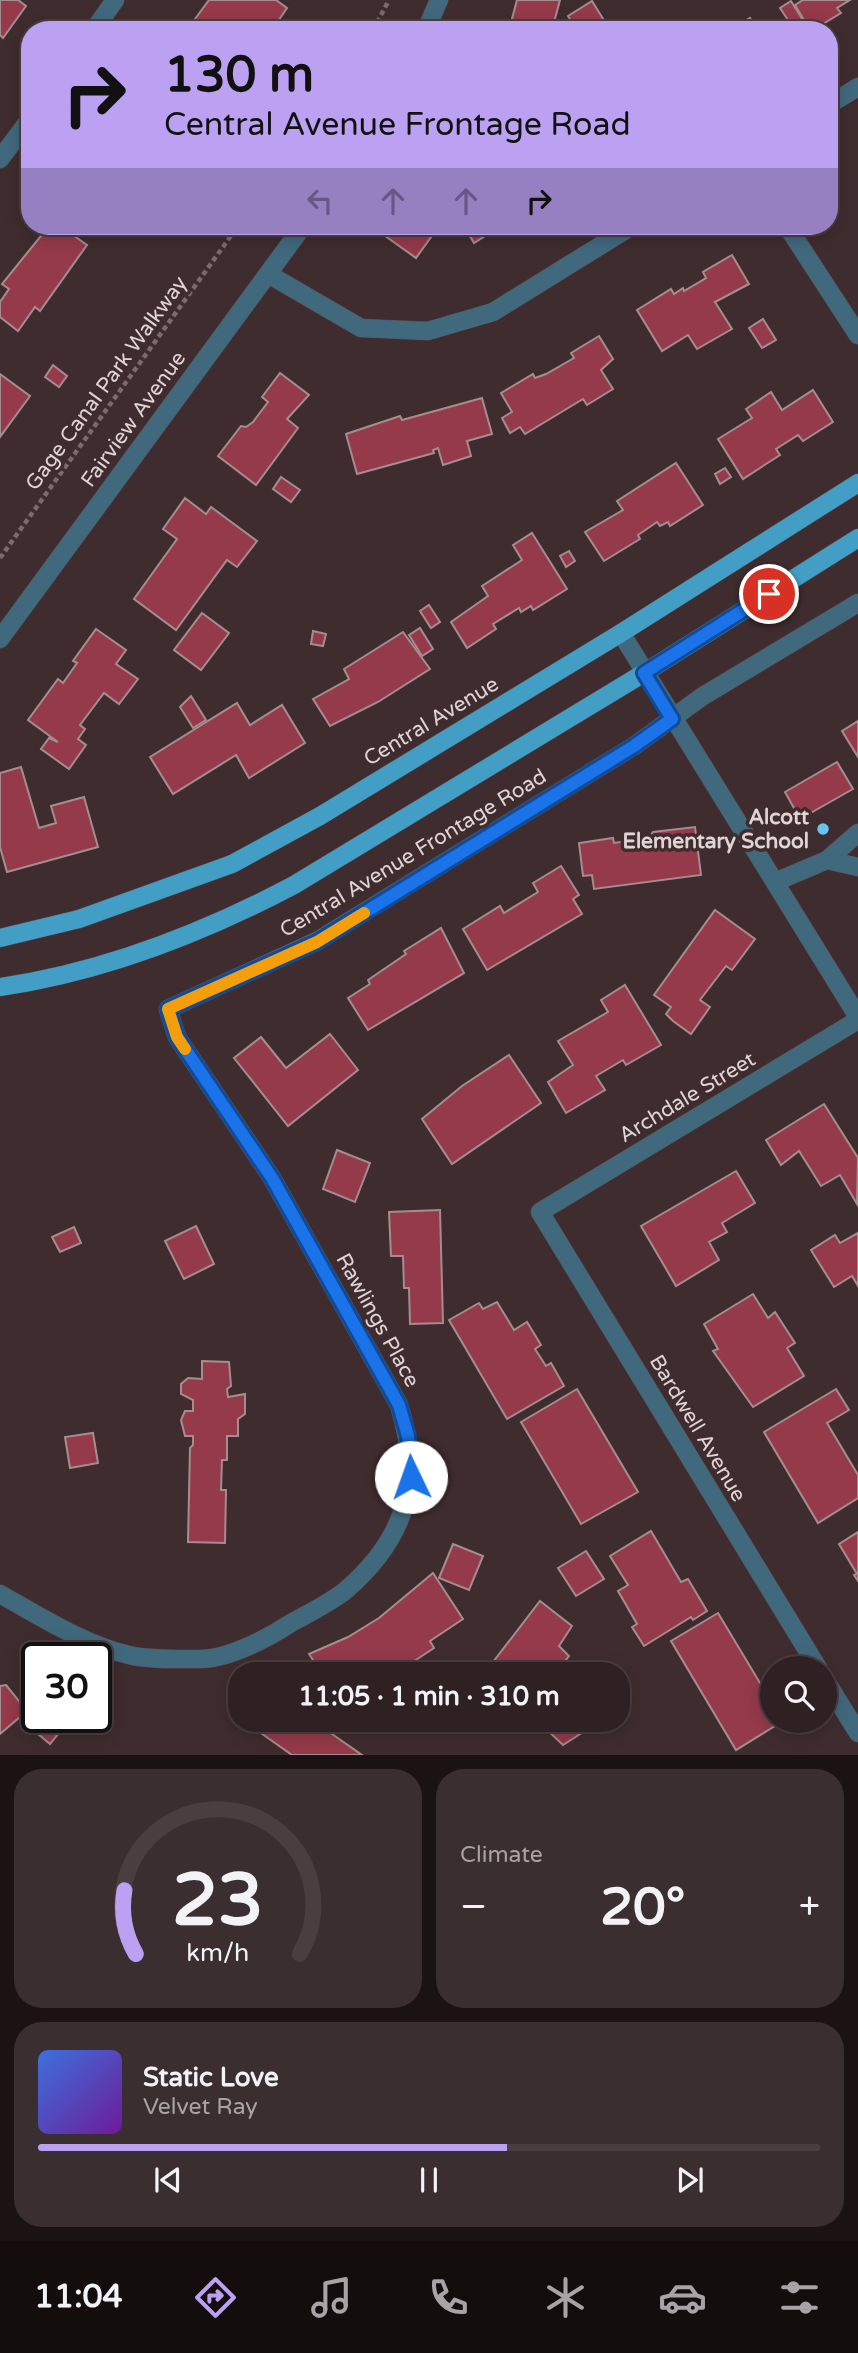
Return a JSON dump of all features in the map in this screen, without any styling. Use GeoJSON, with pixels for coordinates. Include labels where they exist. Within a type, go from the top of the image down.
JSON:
{"type":"FeatureCollection","features":[{"type":"Feature","properties":{"kind":"main road","name":"Central Avenue"},"geometry":{"type":"LineString","coordinates":[[0,938],[79,919],[232,864],[320,816],[621,633],[858,483]]}},
{"type":"Feature","properties":{"kind":"main road"},"geometry":{"type":"LineString","coordinates":[[0,987],[74,971],[150,948],[198,933],[241,913],[294,885],[644,673],[858,538]]}},
{"type":"Feature","properties":{"kind":"street"},"geometry":{"type":"LineString","coordinates":[[101,21],[116,0]]}},
{"type":"Feature","properties":{"kind":"street"},"geometry":{"type":"LineString","coordinates":[[430,21],[439,0]]}},
{"type":"Feature","properties":{"kind":"street"},"geometry":{"type":"LineString","coordinates":[[838,99],[858,87]]}},
{"type":"Feature","properties":{"kind":"street"},"geometry":{"type":"LineString","coordinates":[[0,159],[21,130]]}},
{"type":"Feature","properties":{"kind":"street","name":"Fairview Avenue"},"geometry":{"type":"LineString","coordinates":[[0,639],[296,235]]}},
{"type":"Feature","properties":{"kind":"street"},"geometry":{"type":"LineString","coordinates":[[268,274],[361,328],[428,331],[493,312],[617,235]]}},
{"type":"Feature","properties":{"kind":"street"},"geometry":{"type":"LineString","coordinates":[[793,235],[858,335]]}},
{"type":"Feature","properties":{"kind":"street","name":"Central Avenue Frontage Road"},"geometry":{"type":"LineString","coordinates":[[168,1009],[317,942],[634,746],[703,696],[858,603]]}},
{"type":"Feature","properties":{"kind":"street"},"geometry":{"type":"LineString","coordinates":[[621,633],[858,1019]]}},
{"type":"Feature","properties":{"kind":"street"},"geometry":{"type":"LineString","coordinates":[[775,882],[827,860],[858,833]]}},
{"type":"Feature","properties":{"kind":"street"},"geometry":{"type":"LineString","coordinates":[[827,860],[858,867]]}},
{"type":"Feature","properties":{"kind":"street","name":"Rawlings Place"},"geometry":{"type":"LineString","coordinates":[[0,1594],[57,1627],[129,1655],[202,1660],[261,1641],[344,1591],[380,1556],[401,1522],[411,1477],[408,1436],[399,1405],[272,1178],[177,1037],[168,1009]]}},
{"type":"Feature","properties":{"kind":"street","name":"Archdale Street"},"geometry":{"type":"LineString","coordinates":[[540,1212],[858,1019]]}},
{"type":"Feature","properties":{"kind":"street","name":"Bardwell Avenue"},"geometry":{"type":"LineString","coordinates":[[540,1212],[811,1656]]}},
{"type":"Feature","properties":{"kind":"street"},"geometry":{"type":"LineString","coordinates":[[837,1699],[858,1733]]}},
{"type":"Feature","properties":{"kind":"path"},"geometry":{"type":"LineString","coordinates":[[378,21],[389,0]]}},
{"type":"Feature","properties":{"kind":"path","name":"Gage Canal Park Walkway"},"geometry":{"type":"LineString","coordinates":[[0,558],[233,235]]}},
{"type":"Feature","properties":{"kind":"building"},"geometry":{"type":"Polygon","coordinates":[[[0,0],[18,0],[26,6],[3,38],[0,35],[0,0]]]}},
{"type":"Feature","properties":{"kind":"building"},"geometry":{"type":"Polygon","coordinates":[[[209,0],[276,0],[287,8],[278,21],[194,21],[209,0]]]}},
{"type":"Feature","properties":{"kind":"building"},"geometry":{"type":"Polygon","coordinates":[[[517,0],[560,0],[554,21],[511,21],[517,0]]]}},
{"type":"Feature","properties":{"kind":"building"},"geometry":{"type":"Polygon","coordinates":[[[803,0],[850,0],[837,8],[841,13],[828,21],[805,21],[795,5],[803,0]]]}},
{"type":"Feature","properties":{"kind":"building"},"geometry":{"type":"Polygon","coordinates":[[[592,1],[604,21],[571,21],[568,16],[592,1]]]}},
{"type":"Feature","properties":{"kind":"building"},"geometry":{"type":"Polygon","coordinates":[[[791,1],[803,21],[789,21],[780,8],[791,1]]]}},
{"type":"Feature","properties":{"kind":"building"},"geometry":{"type":"Polygon","coordinates":[[[42,235],[73,235],[87,245],[40,311],[35,307],[18,331],[0,317],[0,302],[9,289],[2,284],[42,235]]]}},
{"type":"Feature","properties":{"kind":"building"},"geometry":{"type":"Polygon","coordinates":[[[384,235],[433,235],[416,258],[384,235]]]}},
{"type":"Feature","properties":{"kind":"building"},"geometry":{"type":"Polygon","coordinates":[[[469,235],[486,235],[474,243],[469,235]]]}},
{"type":"Feature","properties":{"kind":"building"},"geometry":{"type":"Polygon","coordinates":[[[732,255],[749,284],[715,302],[732,329],[697,349],[688,335],[662,351],[637,310],[671,289],[674,294],[683,288],[684,291],[706,278],[703,272],[732,255]]]}},
{"type":"Feature","properties":{"kind":"building"},"geometry":{"type":"Polygon","coordinates":[[[763,319],[776,340],[762,348],[749,328],[763,319]]]}},
{"type":"Feature","properties":{"kind":"building"},"geometry":{"type":"Polygon","coordinates":[[[599,336],[613,359],[601,370],[613,389],[587,405],[583,399],[525,434],[520,427],[510,433],[502,418],[512,412],[501,393],[533,374],[535,378],[546,374],[574,358],[571,353],[599,336]]]}},
{"type":"Feature","properties":{"kind":"building"},"geometry":{"type":"Polygon","coordinates":[[[53,365],[67,376],[59,387],[45,377],[53,365]]]}},
{"type":"Feature","properties":{"kind":"building"},"geometry":{"type":"Polygon","coordinates":[[[280,373],[309,395],[287,419],[298,428],[256,485],[218,456],[241,426],[246,427],[253,422],[268,402],[262,397],[280,373]]]}},
{"type":"Feature","properties":{"kind":"building"},"geometry":{"type":"Polygon","coordinates":[[[0,374],[30,396],[0,437],[0,374]]]}},
{"type":"Feature","properties":{"kind":"building"},"geometry":{"type":"Polygon","coordinates":[[[813,390],[833,422],[803,441],[798,435],[776,449],[780,455],[743,479],[718,439],[752,418],[746,409],[771,392],[782,410],[813,390]]]}},
{"type":"Feature","properties":{"kind":"building"},"geometry":{"type":"Polygon","coordinates":[[[482,398],[492,434],[467,441],[471,456],[443,465],[438,448],[433,450],[434,453],[357,474],[346,434],[400,416],[402,420],[482,398]]]}},
{"type":"Feature","properties":{"kind":"building"},"geometry":{"type":"Polygon","coordinates":[[[676,463],[703,505],[670,526],[668,522],[660,526],[657,522],[638,535],[640,539],[604,561],[585,532],[623,510],[617,501],[676,463]]]}},
{"type":"Feature","properties":{"kind":"building"},"geometry":{"type":"Polygon","coordinates":[[[725,468],[731,477],[720,484],[715,474],[725,468]]]}},
{"type":"Feature","properties":{"kind":"building"},"geometry":{"type":"Polygon","coordinates":[[[281,477],[300,490],[291,502],[273,489],[281,477]]]}},
{"type":"Feature","properties":{"kind":"building"},"geometry":{"type":"Polygon","coordinates":[[[185,498],[206,514],[211,507],[257,541],[237,567],[227,560],[176,630],[134,599],[177,539],[163,529],[185,498]]]}},
{"type":"Feature","properties":{"kind":"building"},"geometry":{"type":"Polygon","coordinates":[[[532,533],[567,589],[533,610],[531,606],[521,612],[519,608],[493,624],[496,629],[467,648],[451,622],[488,596],[482,586],[522,560],[513,545],[532,533]]]}},
{"type":"Feature","properties":{"kind":"building"},"geometry":{"type":"Polygon","coordinates":[[[569,551],[575,561],[566,567],[560,556],[569,551]]]}},
{"type":"Feature","properties":{"kind":"building"},"geometry":{"type":"Polygon","coordinates":[[[429,605],[440,622],[431,628],[420,611],[429,605]]]}},
{"type":"Feature","properties":{"kind":"building"},"geometry":{"type":"Polygon","coordinates":[[[202,613],[229,633],[201,670],[174,650],[202,613]]]}},
{"type":"Feature","properties":{"kind":"building"},"geometry":{"type":"Polygon","coordinates":[[[420,628],[433,649],[422,656],[409,635],[420,628]]]}},
{"type":"Feature","properties":{"kind":"building"},"geometry":{"type":"Polygon","coordinates":[[[96,629],[126,650],[116,664],[138,679],[119,704],[104,693],[80,725],[85,729],[78,739],[86,745],[69,769],[41,749],[49,738],[58,742],[28,720],[58,679],[63,683],[77,663],[73,661],[96,629]]]}},
{"type":"Feature","properties":{"kind":"building"},"geometry":{"type":"Polygon","coordinates":[[[313,631],[326,634],[323,646],[311,644],[313,631]]]}},
{"type":"Feature","properties":{"kind":"building"},"geometry":{"type":"Polygon","coordinates":[[[403,632],[430,669],[378,702],[330,726],[313,699],[349,679],[344,669],[403,632]]]}},
{"type":"Feature","properties":{"kind":"building"},"geometry":{"type":"Polygon","coordinates":[[[191,696],[206,720],[193,728],[180,707],[191,696]]]}},
{"type":"Feature","properties":{"kind":"building"},"geometry":{"type":"Polygon","coordinates":[[[237,703],[250,725],[282,705],[305,743],[249,778],[236,755],[173,794],[150,757],[237,703]]]}},
{"type":"Feature","properties":{"kind":"building"},"geometry":{"type":"Polygon","coordinates":[[[858,721],[858,757],[842,731],[858,721]]]}},
{"type":"Feature","properties":{"kind":"building","name":"Alcott Elementary School"},"geometry":{"type":"Polygon","coordinates":[[[837,762],[853,789],[800,819],[785,792],[837,762]]]}},
{"type":"Feature","properties":{"kind":"building"},"geometry":{"type":"Polygon","coordinates":[[[21,767],[39,828],[56,823],[51,806],[84,797],[98,847],[7,872],[0,847],[0,773],[21,767]]]}},
{"type":"Feature","properties":{"kind":"building"},"geometry":{"type":"Polygon","coordinates":[[[695,827],[701,875],[594,889],[592,875],[583,876],[579,843],[613,838],[614,843],[649,838],[653,832],[695,827]]]}},
{"type":"Feature","properties":{"kind":"building"},"geometry":{"type":"Polygon","coordinates":[[[561,866],[579,895],[573,899],[582,914],[487,970],[463,929],[500,906],[504,913],[538,892],[533,883],[561,866]]]}},
{"type":"Feature","properties":{"kind":"building"},"geometry":{"type":"Polygon","coordinates":[[[715,910],[755,939],[732,970],[726,966],[700,1000],[710,1007],[691,1034],[666,1014],[671,1007],[654,995],[715,910]]]}},
{"type":"Feature","properties":{"kind":"building"},"geometry":{"type":"Polygon","coordinates":[[[441,928],[464,973],[368,1030],[348,998],[370,984],[368,980],[406,954],[404,951],[441,928]]]}},
{"type":"Feature","properties":{"kind":"building"},"geometry":{"type":"Polygon","coordinates":[[[625,985],[661,1045],[626,1065],[623,1060],[596,1076],[605,1090],[566,1113],[548,1082],[573,1065],[558,1041],[608,1012],[601,1000],[625,985]]]}},
{"type":"Feature","properties":{"kind":"building"},"geometry":{"type":"Polygon","coordinates":[[[330,1034],[358,1070],[288,1126],[234,1058],[261,1037],[286,1068],[330,1034]]]}},
{"type":"Feature","properties":{"kind":"building"},"geometry":{"type":"Polygon","coordinates":[[[509,1055],[541,1103],[452,1164],[422,1119],[462,1086],[509,1055]]]}},
{"type":"Feature","properties":{"kind":"building"},"geometry":{"type":"Polygon","coordinates":[[[824,1104],[858,1158],[857,1204],[840,1175],[821,1186],[799,1151],[781,1165],[766,1140],[824,1104]]]}},
{"type":"Feature","properties":{"kind":"building"},"geometry":{"type":"Polygon","coordinates":[[[337,1150],[370,1163],[355,1202],[323,1189],[337,1150]]]}},
{"type":"Feature","properties":{"kind":"building"},"geometry":{"type":"Polygon","coordinates":[[[736,1171],[755,1203],[722,1223],[727,1232],[709,1242],[719,1260],[676,1286],[641,1226],[736,1171]]]}},
{"type":"Feature","properties":{"kind":"building"},"geometry":{"type":"Polygon","coordinates":[[[440,1210],[443,1323],[410,1324],[409,1288],[404,1288],[403,1256],[391,1256],[389,1212],[440,1210]]]}},
{"type":"Feature","properties":{"kind":"building"},"geometry":{"type":"Polygon","coordinates":[[[196,1226],[214,1264],[184,1279],[165,1241],[196,1226]]]}},
{"type":"Feature","properties":{"kind":"building"},"geometry":{"type":"Polygon","coordinates":[[[74,1227],[81,1243],[60,1252],[52,1237],[74,1227]]]}},
{"type":"Feature","properties":{"kind":"building"},"geometry":{"type":"Polygon","coordinates":[[[858,1233],[858,1286],[852,1276],[834,1287],[811,1250],[835,1235],[840,1243],[858,1233]]]}},
{"type":"Feature","properties":{"kind":"building"},"geometry":{"type":"Polygon","coordinates":[[[753,1294],[768,1318],[775,1312],[795,1343],[787,1348],[804,1376],[753,1407],[713,1351],[718,1349],[704,1324],[753,1294]]]}},
{"type":"Feature","properties":{"kind":"building"},"geometry":{"type":"Polygon","coordinates":[[[497,1302],[514,1330],[527,1322],[541,1345],[535,1349],[546,1366],[551,1363],[564,1386],[507,1419],[449,1320],[479,1303],[483,1309],[497,1302]]]}},
{"type":"Feature","properties":{"kind":"building"},"geometry":{"type":"Polygon","coordinates":[[[202,1361],[229,1362],[231,1386],[227,1389],[228,1397],[245,1394],[245,1414],[238,1419],[238,1436],[227,1436],[227,1460],[222,1460],[221,1490],[226,1490],[225,1543],[188,1542],[190,1448],[193,1445],[193,1436],[185,1436],[181,1420],[185,1411],[193,1411],[193,1400],[181,1394],[181,1384],[188,1378],[202,1379],[202,1361]]]}},
{"type":"Feature","properties":{"kind":"building"},"geometry":{"type":"Polygon","coordinates":[[[577,1389],[638,1492],[581,1524],[521,1422],[577,1389]]]}},
{"type":"Feature","properties":{"kind":"building"},"geometry":{"type":"Polygon","coordinates":[[[836,1389],[849,1410],[827,1423],[858,1475],[858,1498],[818,1523],[764,1432],[836,1389]]]}},
{"type":"Feature","properties":{"kind":"building"},"geometry":{"type":"Polygon","coordinates":[[[93,1433],[98,1463],[70,1468],[65,1437],[93,1433]]]}},
{"type":"Feature","properties":{"kind":"building"},"geometry":{"type":"Polygon","coordinates":[[[651,1531],[681,1582],[688,1579],[707,1611],[693,1620],[691,1617],[644,1646],[632,1627],[637,1624],[618,1591],[628,1585],[610,1556],[651,1531]]]}},
{"type":"Feature","properties":{"kind":"building"},"geometry":{"type":"Polygon","coordinates":[[[858,1532],[858,1581],[854,1575],[857,1574],[839,1544],[858,1532]]]}},
{"type":"Feature","properties":{"kind":"building"},"geometry":{"type":"Polygon","coordinates":[[[453,1544],[483,1556],[469,1590],[439,1578],[453,1544]]]}},
{"type":"Feature","properties":{"kind":"building"},"geometry":{"type":"Polygon","coordinates":[[[586,1551],[604,1579],[576,1596],[558,1568],[586,1551]]]}},
{"type":"Feature","properties":{"kind":"building"},"geometry":{"type":"Polygon","coordinates":[[[433,1573],[463,1619],[430,1641],[434,1648],[413,1662],[314,1662],[309,1654],[348,1637],[379,1618],[433,1573]]]}},
{"type":"Feature","properties":{"kind":"building"},"geometry":{"type":"Polygon","coordinates":[[[540,1601],[572,1626],[559,1646],[569,1656],[564,1662],[493,1662],[540,1601]]]}},
{"type":"Feature","properties":{"kind":"building"},"geometry":{"type":"Polygon","coordinates":[[[718,1613],[760,1683],[760,1733],[764,1733],[736,1750],[671,1641],[718,1613]]]}},
{"type":"Feature","properties":{"kind":"building"},"geometry":{"type":"Polygon","coordinates":[[[6,1685],[21,1704],[21,1716],[0,1734],[0,1686],[6,1685]]]}},
{"type":"Feature","properties":{"kind":"building"},"geometry":{"type":"Polygon","coordinates":[[[259,1732],[329,1732],[362,1755],[292,1755],[259,1732]]]}},
{"type":"Feature","properties":{"kind":"building"},"geometry":{"type":"Polygon","coordinates":[[[549,1732],[583,1732],[563,1745],[549,1732]]]}},
{"type":"Feature","properties":{"kind":"building"},"geometry":{"type":"Polygon","coordinates":[[[37,1733],[59,1733],[50,1744],[37,1733]]]}},
{"type":"Feature","properties":{"kind":"slow traffic"},"geometry":{"type":"LineString","coordinates":[[185,1049],[177,1037],[168,1009],[317,942],[364,913]]}},
{"type":"Feature","properties":{"kind":"place","name":"Alcott Elementary School"},"geometry":{"type":"Point","coordinates":[823,829]}},
{"type":"Feature","properties":{"kind":"route"},"geometry":{"type":"LineString","coordinates":[[411,1477],[408,1436],[399,1405],[272,1178],[177,1037],[168,1009],[317,942],[634,746],[672,719],[644,673],[769,594]]}}]}
